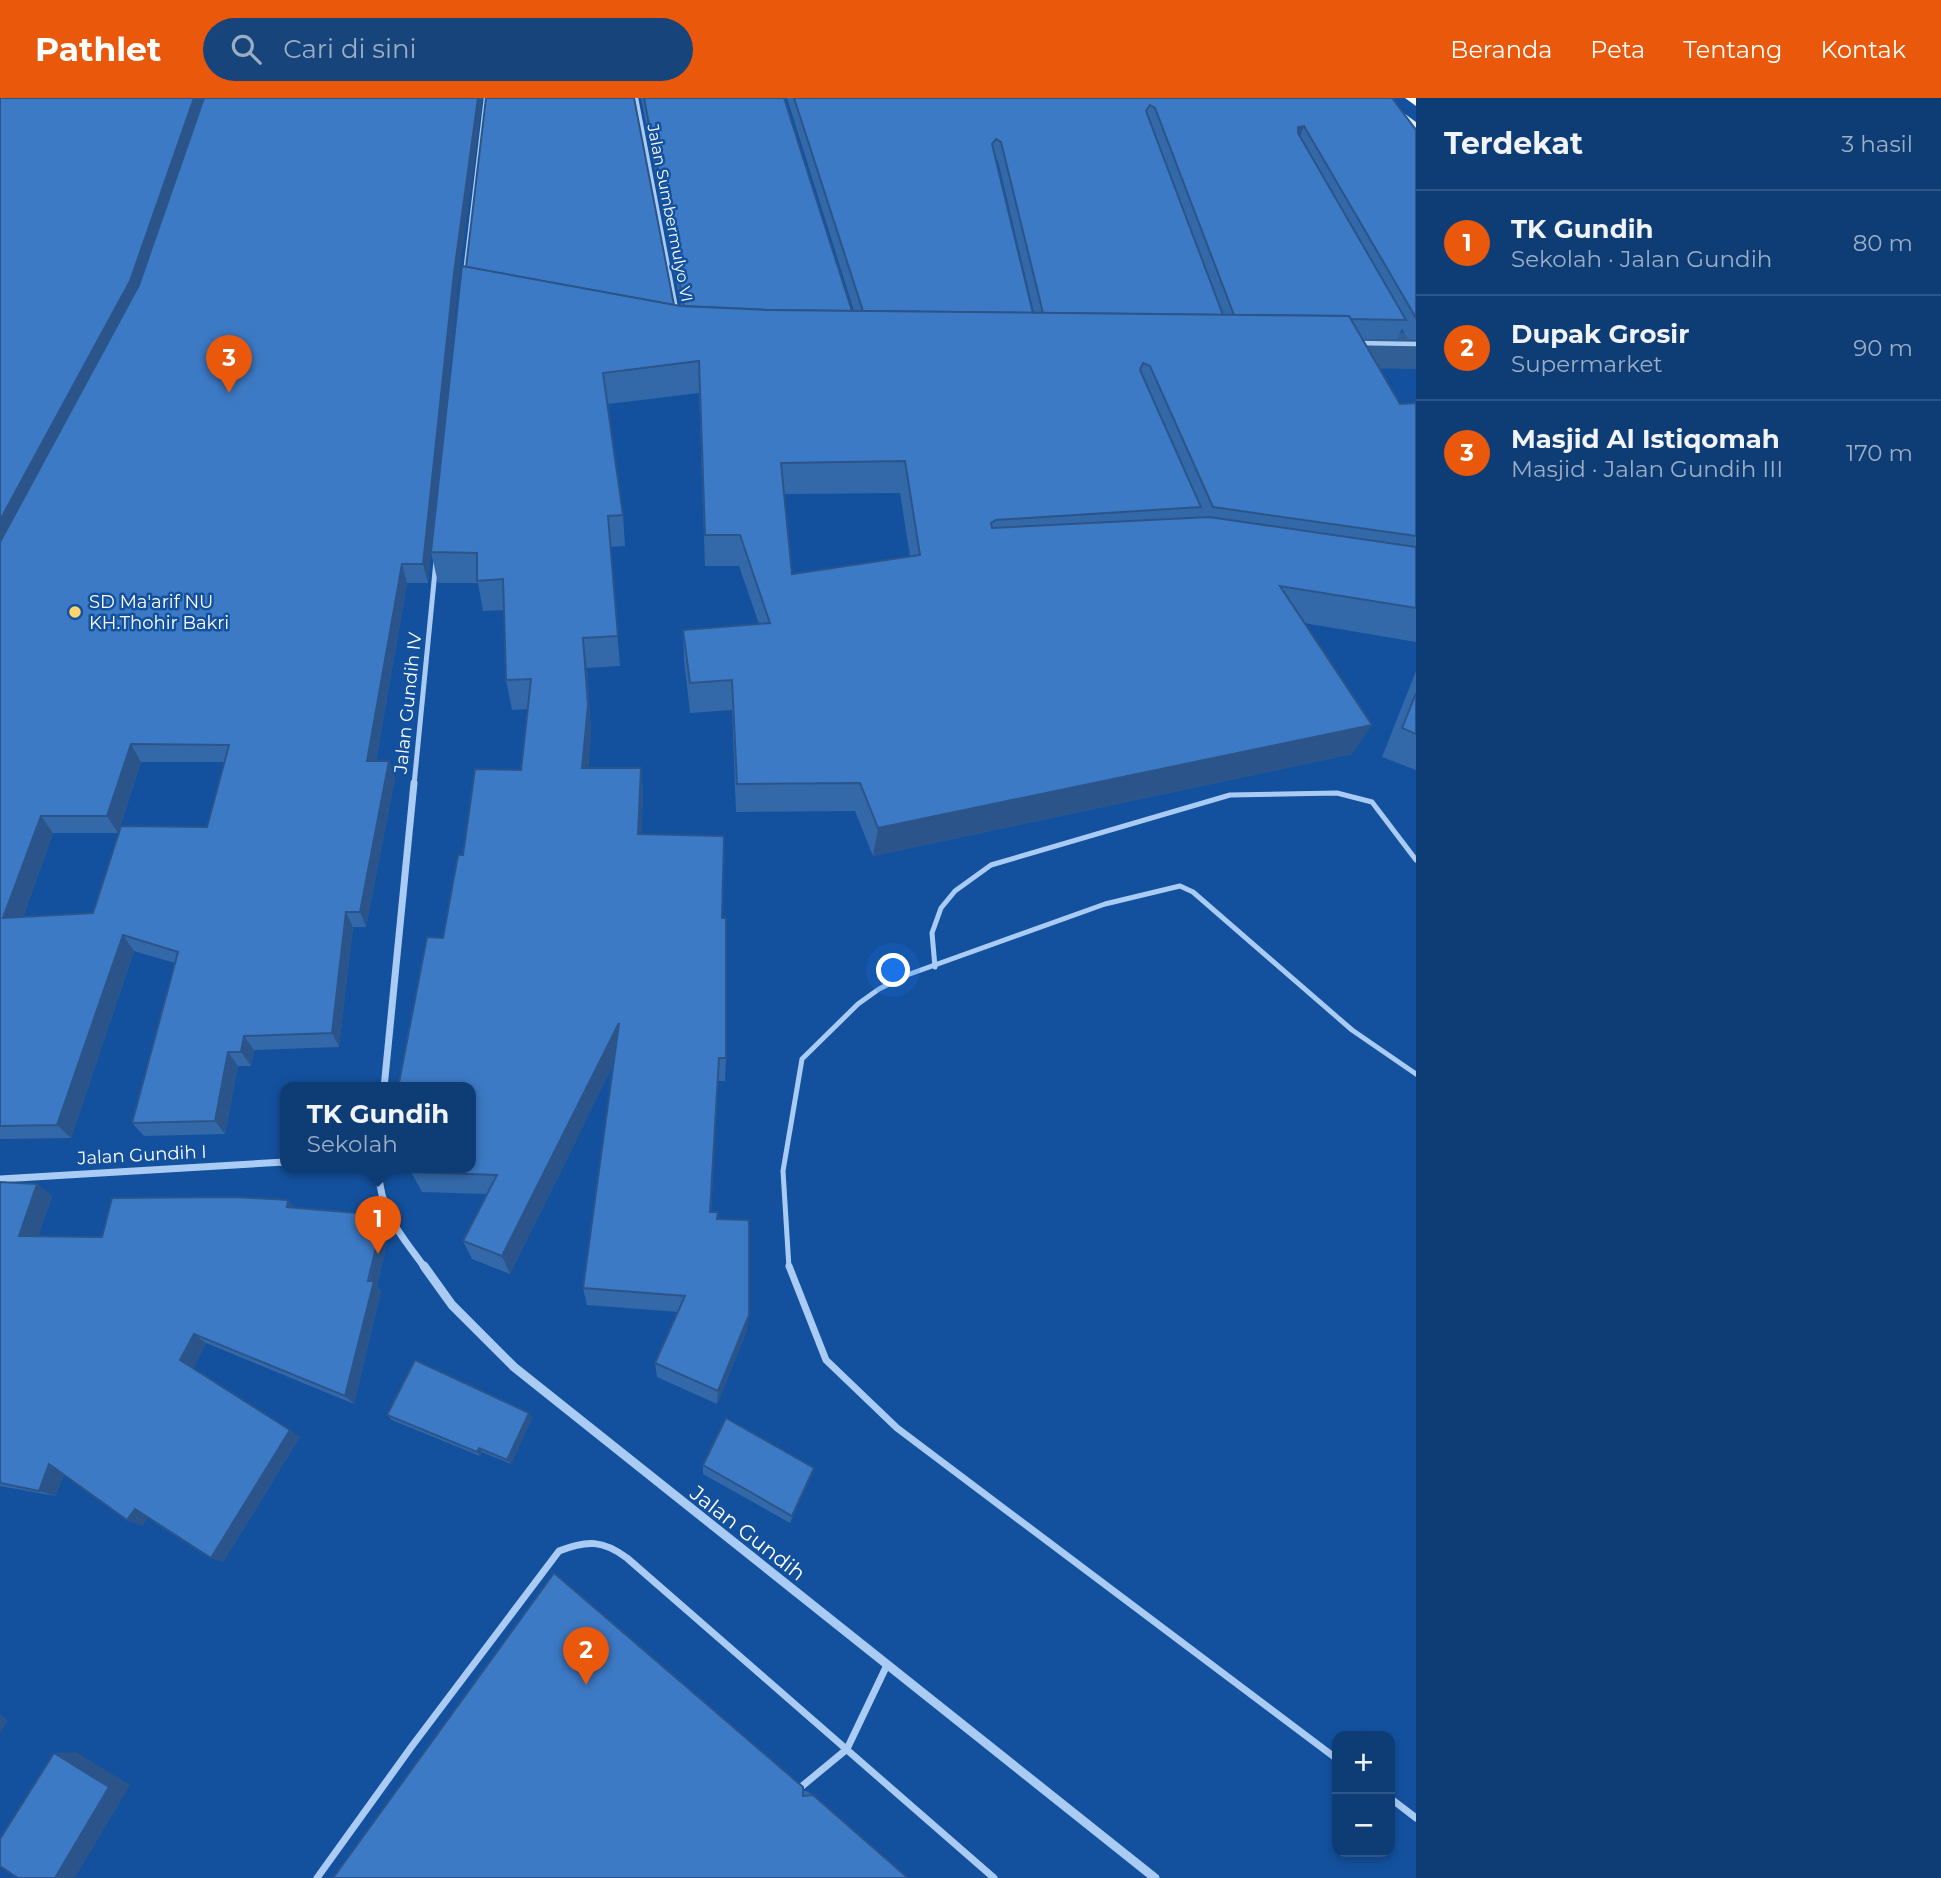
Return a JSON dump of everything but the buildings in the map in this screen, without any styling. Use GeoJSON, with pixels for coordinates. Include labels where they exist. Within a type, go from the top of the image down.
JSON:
{"type":"FeatureCollection","features":[{"type":"Feature","properties":{"kind":"main road"},"geometry":{"type":"LineString","coordinates":[[1378,98],[1416,126]]}},
{"type":"Feature","properties":{"kind":"main road"},"geometry":{"type":"LineString","coordinates":[[1410,98],[1416,103]]}},
{"type":"Feature","properties":{"kind":"street"},"geometry":{"type":"LineString","coordinates":[[464,278],[486,98]]}},
{"type":"Feature","properties":{"kind":"street","name":"Jalan Sumbermulyo VI"},"geometry":{"type":"LineString","coordinates":[[636,98],[678,320]]}},
{"type":"Feature","properties":{"kind":"street"},"geometry":{"type":"LineString","coordinates":[[1399,333],[1405,344]]}},
{"type":"Feature","properties":{"kind":"street"},"geometry":{"type":"LineString","coordinates":[[1350,343],[1416,344]]}},
{"type":"Feature","properties":{"kind":"street","name":"Jalan Gundih IV"},"geometry":{"type":"LineString","coordinates":[[385,1082],[436,558]]}},
{"type":"Feature","properties":{"kind":"street","name":"Jalan Gundih I"},"geometry":{"type":"LineString","coordinates":[[0,1179],[280,1162]]}},
{"type":"Feature","properties":{"kind":"street","name":"Jalan Gundih"},"geometry":{"type":"LineString","coordinates":[[378,1173],[387,1216],[452,1306],[514,1367],[1155,1878]]}},
{"type":"Feature","properties":{"kind":"lane"},"geometry":{"type":"LineString","coordinates":[[935,967],[933,929],[938,910],[960,886],[991,865],[1230,795],[1337,793],[1372,802],[1416,860]]}},
{"type":"Feature","properties":{"kind":"lane"},"geometry":{"type":"LineString","coordinates":[[1332,1755],[897,1428],[826,1360],[788,1265],[783,1171],[802,1059],[858,1004],[879,989],[907,975],[1105,905],[1180,886],[1193,892],[1352,1030],[1416,1074]]}},
{"type":"Feature","properties":{"kind":"lane"},"geometry":{"type":"LineString","coordinates":[[317,1878],[412,1746],[559,1551],[585,1540],[606,1543],[617,1550],[994,1878]]}},
{"type":"Feature","properties":{"kind":"lane"},"geometry":{"type":"LineString","coordinates":[[802,1787],[846,1749],[887,1665]]}},
{"type":"Feature","properties":{"kind":"lane"},"geometry":{"type":"LineString","coordinates":[[1395,1802],[1416,1818]]}},
{"type":"Feature","properties":{"kind":"waterway"},"geometry":{"type":"LineString","coordinates":[[1244,348],[1416,351]]}},
{"type":"Feature","properties":{"kind":"place","name":"Masjid Al Istiqomah"},"geometry":{"type":"Point","coordinates":[229,393]}},
{"type":"Feature","properties":{"kind":"place","name":"SD Ma'arif NU KH.Thohir Bakri"},"geometry":{"type":"Point","coordinates":[75,612]}},
{"type":"Feature","properties":{"kind":"place","name":"TK Gundih"},"geometry":{"type":"Point","coordinates":[378,1254]}},
{"type":"Feature","properties":{"kind":"place","name":"Dupak Grosir"},"geometry":{"type":"Point","coordinates":[586,1685]}}]}
